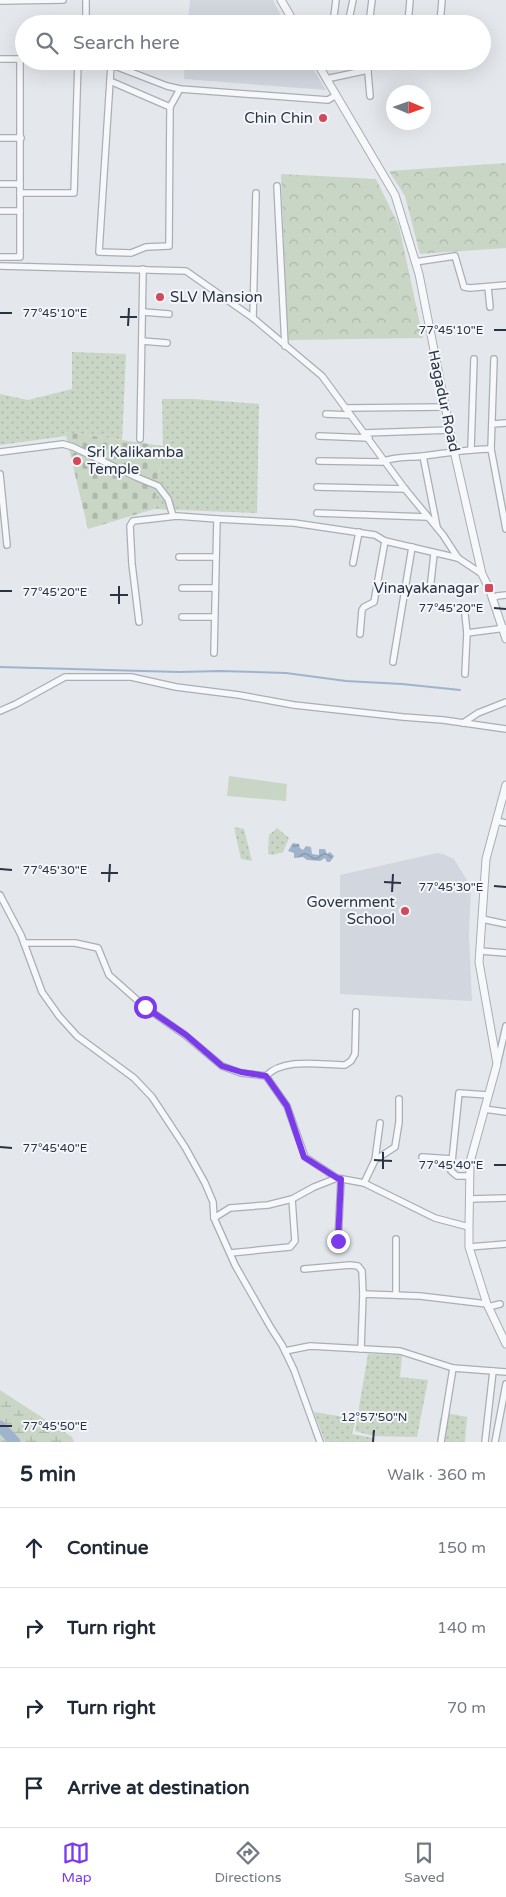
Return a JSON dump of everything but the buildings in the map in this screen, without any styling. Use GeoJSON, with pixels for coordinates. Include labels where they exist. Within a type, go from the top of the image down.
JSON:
{"type":"FeatureCollection","features":[{"type":"Feature","properties":{"kind":"street"},"geometry":{"type":"LineString","coordinates":[[0,1],[62,0]]}},
{"type":"Feature","properties":{"kind":"street"},"geometry":{"type":"LineString","coordinates":[[86,0],[86,15]]}},
{"type":"Feature","properties":{"kind":"street"},"geometry":{"type":"LineString","coordinates":[[281,0],[290,15]]}},
{"type":"Feature","properties":{"kind":"street"},"geometry":{"type":"LineString","coordinates":[[334,15],[336,0]]}},
{"type":"Feature","properties":{"kind":"street"},"geometry":{"type":"LineString","coordinates":[[350,15],[353,0]]}},
{"type":"Feature","properties":{"kind":"street"},"geometry":{"type":"LineString","coordinates":[[370,15],[372,0]]}},
{"type":"Feature","properties":{"kind":"street"},"geometry":{"type":"LineString","coordinates":[[409,15],[410,0]]}},
{"type":"Feature","properties":{"kind":"street"},"geometry":{"type":"LineString","coordinates":[[441,15],[442,0]]}},
{"type":"Feature","properties":{"kind":"street"},"geometry":{"type":"LineString","coordinates":[[0,59],[15,58]]}},
{"type":"Feature","properties":{"kind":"street"},"geometry":{"type":"LineString","coordinates":[[0,257],[20,257],[22,70]]}},
{"type":"Feature","properties":{"kind":"street"},"geometry":{"type":"LineString","coordinates":[[20,193],[74,193],[78,70]]}},
{"type":"Feature","properties":{"kind":"street"},"geometry":{"type":"LineString","coordinates":[[111,70],[99,252],[131,253],[146,246],[169,246],[170,107],[180,89]]}},
{"type":"Feature","properties":{"kind":"street"},"geometry":{"type":"LineString","coordinates":[[124,70],[180,89],[328,100],[336,95]]}},
{"type":"Feature","properties":{"kind":"street","name":"Hagadur Road"},"geometry":{"type":"LineString","coordinates":[[321,70],[395,195],[415,262],[454,451],[482,574],[504,628],[506,640]]}},
{"type":"Feature","properties":{"kind":"street"},"geometry":{"type":"LineString","coordinates":[[326,79],[368,70],[370,96]]}},
{"type":"Feature","properties":{"kind":"street"},"geometry":{"type":"LineString","coordinates":[[110,81],[170,107]]}},
{"type":"Feature","properties":{"kind":"street"},"geometry":{"type":"LineString","coordinates":[[0,138],[21,138]]}},
{"type":"Feature","properties":{"kind":"street"},"geometry":{"type":"LineString","coordinates":[[0,184],[20,184]]}},
{"type":"Feature","properties":{"kind":"street"},"geometry":{"type":"LineString","coordinates":[[277,186],[285,346]]}},
{"type":"Feature","properties":{"kind":"street"},"geometry":{"type":"LineString","coordinates":[[253,318],[256,194]]}},
{"type":"Feature","properties":{"kind":"street"},"geometry":{"type":"LineString","coordinates":[[0,211],[20,211]]}},
{"type":"Feature","properties":{"kind":"street"},"geometry":{"type":"LineString","coordinates":[[415,262],[454,256],[464,287],[506,285]]}},
{"type":"Feature","properties":{"kind":"street"},"geometry":{"type":"LineString","coordinates":[[0,266],[186,271],[253,318],[322,376],[458,558],[482,574]]}},
{"type":"Feature","properties":{"kind":"street"},"geometry":{"type":"LineString","coordinates":[[140,439],[143,269]]}},
{"type":"Feature","properties":{"kind":"street"},"geometry":{"type":"LineString","coordinates":[[488,287],[490,307]]}},
{"type":"Feature","properties":{"kind":"street"},"geometry":{"type":"LineString","coordinates":[[143,312],[168,314]]}},
{"type":"Feature","properties":{"kind":"street"},"geometry":{"type":"LineString","coordinates":[[142,341],[167,343]]}},
{"type":"Feature","properties":{"kind":"street"},"geometry":{"type":"LineString","coordinates":[[494,358],[491,449],[506,529]]}},
{"type":"Feature","properties":{"kind":"street"},"geometry":{"type":"LineString","coordinates":[[471,449],[474,359]]}},
{"type":"Feature","properties":{"kind":"street"},"geometry":{"type":"LineString","coordinates":[[345,408],[446,407]]}},
{"type":"Feature","properties":{"kind":"street"},"geometry":{"type":"LineString","coordinates":[[326,414],[350,414]]}},
{"type":"Feature","properties":{"kind":"street"},"geometry":{"type":"LineString","coordinates":[[492,424],[506,423]]}},
{"type":"Feature","properties":{"kind":"street"},"geometry":{"type":"LineString","coordinates":[[319,436],[450,430]]}},
{"type":"Feature","properties":{"kind":"street"},"geometry":{"type":"LineString","coordinates":[[0,452],[63,444],[73,446],[158,486],[168,499],[173,516]]}},
{"type":"Feature","properties":{"kind":"street"},"geometry":{"type":"LineString","coordinates":[[319,461],[382,462],[385,460],[454,451],[491,449]]}},
{"type":"Feature","properties":{"kind":"street"},"geometry":{"type":"LineString","coordinates":[[423,456],[438,529]]}},
{"type":"Feature","properties":{"kind":"street"},"geometry":{"type":"LineString","coordinates":[[0,474],[7,545]]}},
{"type":"Feature","properties":{"kind":"street"},"geometry":{"type":"LineString","coordinates":[[317,487],[405,488]]}},
{"type":"Feature","properties":{"kind":"street"},"geometry":{"type":"LineString","coordinates":[[317,513],[427,517]]}},
{"type":"Feature","properties":{"kind":"street"},"geometry":{"type":"LineString","coordinates":[[139,622],[132,564],[130,526],[133,521],[173,516],[294,523],[376,535],[386,541],[434,554],[458,558]]}},
{"type":"Feature","properties":{"kind":"street"},"geometry":{"type":"LineString","coordinates":[[214,653],[217,519]]}},
{"type":"Feature","properties":{"kind":"street"},"geometry":{"type":"LineString","coordinates":[[353,563],[359,532]]}},
{"type":"Feature","properties":{"kind":"street"},"geometry":{"type":"LineString","coordinates":[[360,634],[362,610],[374,602],[386,541]]}},
{"type":"Feature","properties":{"kind":"street"},"geometry":{"type":"LineString","coordinates":[[393,662],[412,547]]}},
{"type":"Feature","properties":{"kind":"street"},"geometry":{"type":"LineString","coordinates":[[430,590],[434,554]]}},
{"type":"Feature","properties":{"kind":"street"},"geometry":{"type":"LineString","coordinates":[[179,557],[215,557]]}},
{"type":"Feature","properties":{"kind":"street"},"geometry":{"type":"LineString","coordinates":[[182,588],[214,588]]}},
{"type":"Feature","properties":{"kind":"street"},"geometry":{"type":"LineString","coordinates":[[492,599],[497,596],[506,595]]}},
{"type":"Feature","properties":{"kind":"street"},"geometry":{"type":"LineString","coordinates":[[465,614],[467,633],[465,674]]}},
{"type":"Feature","properties":{"kind":"street"},"geometry":{"type":"LineString","coordinates":[[182,618],[214,617]]}},
{"type":"Feature","properties":{"kind":"street"},"geometry":{"type":"LineString","coordinates":[[467,633],[488,632],[504,628]]}},
{"type":"Feature","properties":{"kind":"street"},"geometry":{"type":"LineString","coordinates":[[0,711],[65,677],[131,677],[176,687],[239,695],[294,705],[506,728]]}},
{"type":"Feature","properties":{"kind":"street"},"geometry":{"type":"LineString","coordinates":[[464,723],[478,713],[506,702]]}},
{"type":"Feature","properties":{"kind":"street"},"geometry":{"type":"LineString","coordinates":[[497,1064],[479,962],[486,859],[506,785]]}},
{"type":"Feature","properties":{"kind":"street"},"geometry":{"type":"LineString","coordinates":[[496,821],[506,823]]}},
{"type":"Feature","properties":{"kind":"street"},"geometry":{"type":"LineString","coordinates":[[0,895],[24,943],[42,992],[59,1016],[77,1036],[134,1078],[152,1097],[205,1183],[213,1202],[214,1218],[247,1287],[285,1351],[297,1378],[320,1442]]}},
{"type":"Feature","properties":{"kind":"street"},"geometry":{"type":"LineString","coordinates":[[482,919],[506,924]]}},
{"type":"Feature","properties":{"kind":"street"},"geometry":{"type":"LineString","coordinates":[[24,943],[75,943],[98,948],[109,975],[145,1007],[186,1035],[222,1066],[241,1072],[266,1076],[287,1106],[304,1157],[339,1179],[364,1183],[435,1218],[468,1226]]}},
{"type":"Feature","properties":{"kind":"street"},"geometry":{"type":"LineString","coordinates":[[480,951],[506,953]]}},
{"type":"Feature","properties":{"kind":"street"},"geometry":{"type":"LineString","coordinates":[[266,1076],[272,1069],[284,1065],[345,1066],[355,1054],[356,1012]]}},
{"type":"Feature","properties":{"kind":"street"},"geometry":{"type":"LineString","coordinates":[[506,1026],[470,1162],[468,1226],[469,1247],[487,1305],[506,1344]]}},
{"type":"Feature","properties":{"kind":"street"},"geometry":{"type":"LineString","coordinates":[[470,1176],[457,1176],[451,1171],[459,1093],[488,1094]]}},
{"type":"Feature","properties":{"kind":"street"},"geometry":{"type":"LineString","coordinates":[[375,1160],[395,1147],[400,1122],[398,1098]]}},
{"type":"Feature","properties":{"kind":"street"},"geometry":{"type":"LineString","coordinates":[[484,1109],[506,1112]]}},
{"type":"Feature","properties":{"kind":"street"},"geometry":{"type":"LineString","coordinates":[[364,1183],[375,1160],[380,1123]]}},
{"type":"Feature","properties":{"kind":"street"},"geometry":{"type":"LineString","coordinates":[[422,1157],[452,1159]]}},
{"type":"Feature","properties":{"kind":"street"},"geometry":{"type":"LineString","coordinates":[[214,1218],[230,1208],[268,1205],[292,1199],[314,1187],[339,1179]]}},
{"type":"Feature","properties":{"kind":"street"},"geometry":{"type":"LineString","coordinates":[[338,1241],[339,1179]]}},
{"type":"Feature","properties":{"kind":"street"},"geometry":{"type":"LineString","coordinates":[[470,1199],[506,1198]]}},
{"type":"Feature","properties":{"kind":"street"},"geometry":{"type":"LineString","coordinates":[[230,1253],[290,1247],[293,1245],[295,1241],[292,1199]]}},
{"type":"Feature","properties":{"kind":"street"},"geometry":{"type":"LineString","coordinates":[[396,1239],[396,1295]]}},
{"type":"Feature","properties":{"kind":"street"},"geometry":{"type":"LineString","coordinates":[[469,1247],[506,1244]]}},
{"type":"Feature","properties":{"kind":"street"},"geometry":{"type":"LineString","coordinates":[[304,1269],[350,1265],[358,1266],[362,1271],[361,1349]]}},
{"type":"Feature","properties":{"kind":"street"},"geometry":{"type":"LineString","coordinates":[[363,1294],[420,1296],[487,1305],[500,1304]]}},
{"type":"Feature","properties":{"kind":"street"},"geometry":{"type":"LineString","coordinates":[[285,1351],[310,1346],[400,1351],[453,1368],[506,1372]]}},
{"type":"Feature","properties":{"kind":"street"},"geometry":{"type":"LineString","coordinates":[[441,1442],[453,1368]]}},
{"type":"Feature","properties":{"kind":"street"},"geometry":{"type":"LineString","coordinates":[[485,1442],[493,1371]]}},
{"type":"Feature","properties":{"kind":"street"},"geometry":{"type":"LineString","coordinates":[[495,1442],[506,1384]]}},
{"type":"Feature","properties":{"kind":"shaded area"},"geometry":{"type":"Polygon","coordinates":[[[190,0],[273,0],[280,15],[189,15],[190,0]]]}},
{"type":"Feature","properties":{"kind":"shaded area"},"geometry":{"type":"Polygon","coordinates":[[[184,70],[314,70],[326,90],[184,79],[184,70]]]}},
{"type":"Feature","properties":{"kind":"shaded area","name":"Government School"},"geometry":{"type":"Polygon","coordinates":[[[437,853],[454,859],[471,887],[469,935],[472,1001],[340,994],[340,875],[437,853]]]}},
{"type":"Feature","properties":{"kind":"green space"},"geometry":{"type":"Polygon","coordinates":[[[506,163],[506,248],[420,254],[405,196],[389,171],[506,163]]]}},
{"type":"Feature","properties":{"kind":"green space"},"geometry":{"type":"Polygon","coordinates":[[[281,174],[376,179],[399,226],[423,338],[288,340],[281,174]]]}},
{"type":"Feature","properties":{"kind":"green space"},"geometry":{"type":"Polygon","coordinates":[[[72,352],[126,354],[122,440],[65,432],[66,436],[0,445],[0,394],[28,400],[72,389],[72,352]]]}},
{"type":"Feature","properties":{"kind":"green space"},"geometry":{"type":"Polygon","coordinates":[[[162,399],[194,399],[259,404],[257,513],[154,509],[163,446],[162,399]]]}},
{"type":"Feature","properties":{"kind":"green space"},"geometry":{"type":"Polygon","coordinates":[[[65,432],[163,446],[154,509],[88,529],[65,432]]]}},
{"type":"Feature","properties":{"kind":"green space"},"geometry":{"type":"Polygon","coordinates":[[[229,776],[287,784],[286,801],[227,796],[229,776]]]}},
{"type":"Feature","properties":{"kind":"green space"},"geometry":{"type":"Polygon","coordinates":[[[234,827],[244,829],[252,861],[241,859],[234,827]]]}},
{"type":"Feature","properties":{"kind":"green space"},"geometry":{"type":"Polygon","coordinates":[[[277,828],[289,838],[283,852],[273,855],[268,854],[269,835],[277,828]]]}},
{"type":"Feature","properties":{"kind":"green space"},"geometry":{"type":"Polygon","coordinates":[[[368,1354],[402,1355],[400,1377],[428,1380],[417,1437],[373,1436],[355,1431],[368,1354]]]}},
{"type":"Feature","properties":{"kind":"green space"},"geometry":{"type":"Polygon","coordinates":[[[0,1390],[72,1437],[74,1442],[0,1442],[0,1390]]]}},
{"type":"Feature","properties":{"kind":"green space"},"geometry":{"type":"Polygon","coordinates":[[[314,1412],[356,1419],[352,1434],[373,1438],[373,1442],[325,1442],[314,1412]]]}},
{"type":"Feature","properties":{"kind":"green space"},"geometry":{"type":"Polygon","coordinates":[[[447,1413],[467,1417],[465,1442],[437,1442],[440,1418],[446,1419],[447,1413]]]}},
{"type":"Feature","properties":{"kind":"water"},"geometry":{"type":"Polygon","coordinates":[[[293,843],[299,844],[303,850],[306,846],[311,847],[312,854],[319,855],[319,849],[325,849],[327,854],[330,852],[334,856],[330,862],[327,862],[325,858],[320,861],[307,860],[303,857],[294,858],[294,853],[288,851],[293,843]]]}},
{"type":"Feature","properties":{"kind":"waterway"},"geometry":{"type":"LineString","coordinates":[[0,667],[286,673],[346,681],[460,690]]}},
{"type":"Feature","properties":{"kind":"waterway"},"geometry":{"type":"LineString","coordinates":[[0,1426],[15,1442]]}},
{"type":"Feature","properties":{"kind":"place","name":"Chin Chin"},"geometry":{"type":"Point","coordinates":[323,118]}},
{"type":"Feature","properties":{"kind":"place","name":"SLV Mansion"},"geometry":{"type":"Point","coordinates":[160,297]}},
{"type":"Feature","properties":{"kind":"place","name":"Sri Kalikamba Temple"},"geometry":{"type":"Point","coordinates":[77,461]}},
{"type":"Feature","properties":{"kind":"place","name":"Vinayakanagar"},"geometry":{"type":"Point","coordinates":[489,588]}},
{"type":"Feature","properties":{"kind":"place","name":"Government School"},"geometry":{"type":"Point","coordinates":[405,911]}},
{"type":"Feature","properties":{"kind":"route"},"geometry":{"type":"LineString","coordinates":[[145,1007],[186,1035],[222,1066],[241,1072],[266,1076],[287,1106],[296,1128],[304,1157],[341,1179],[338,1241]]}}]}
